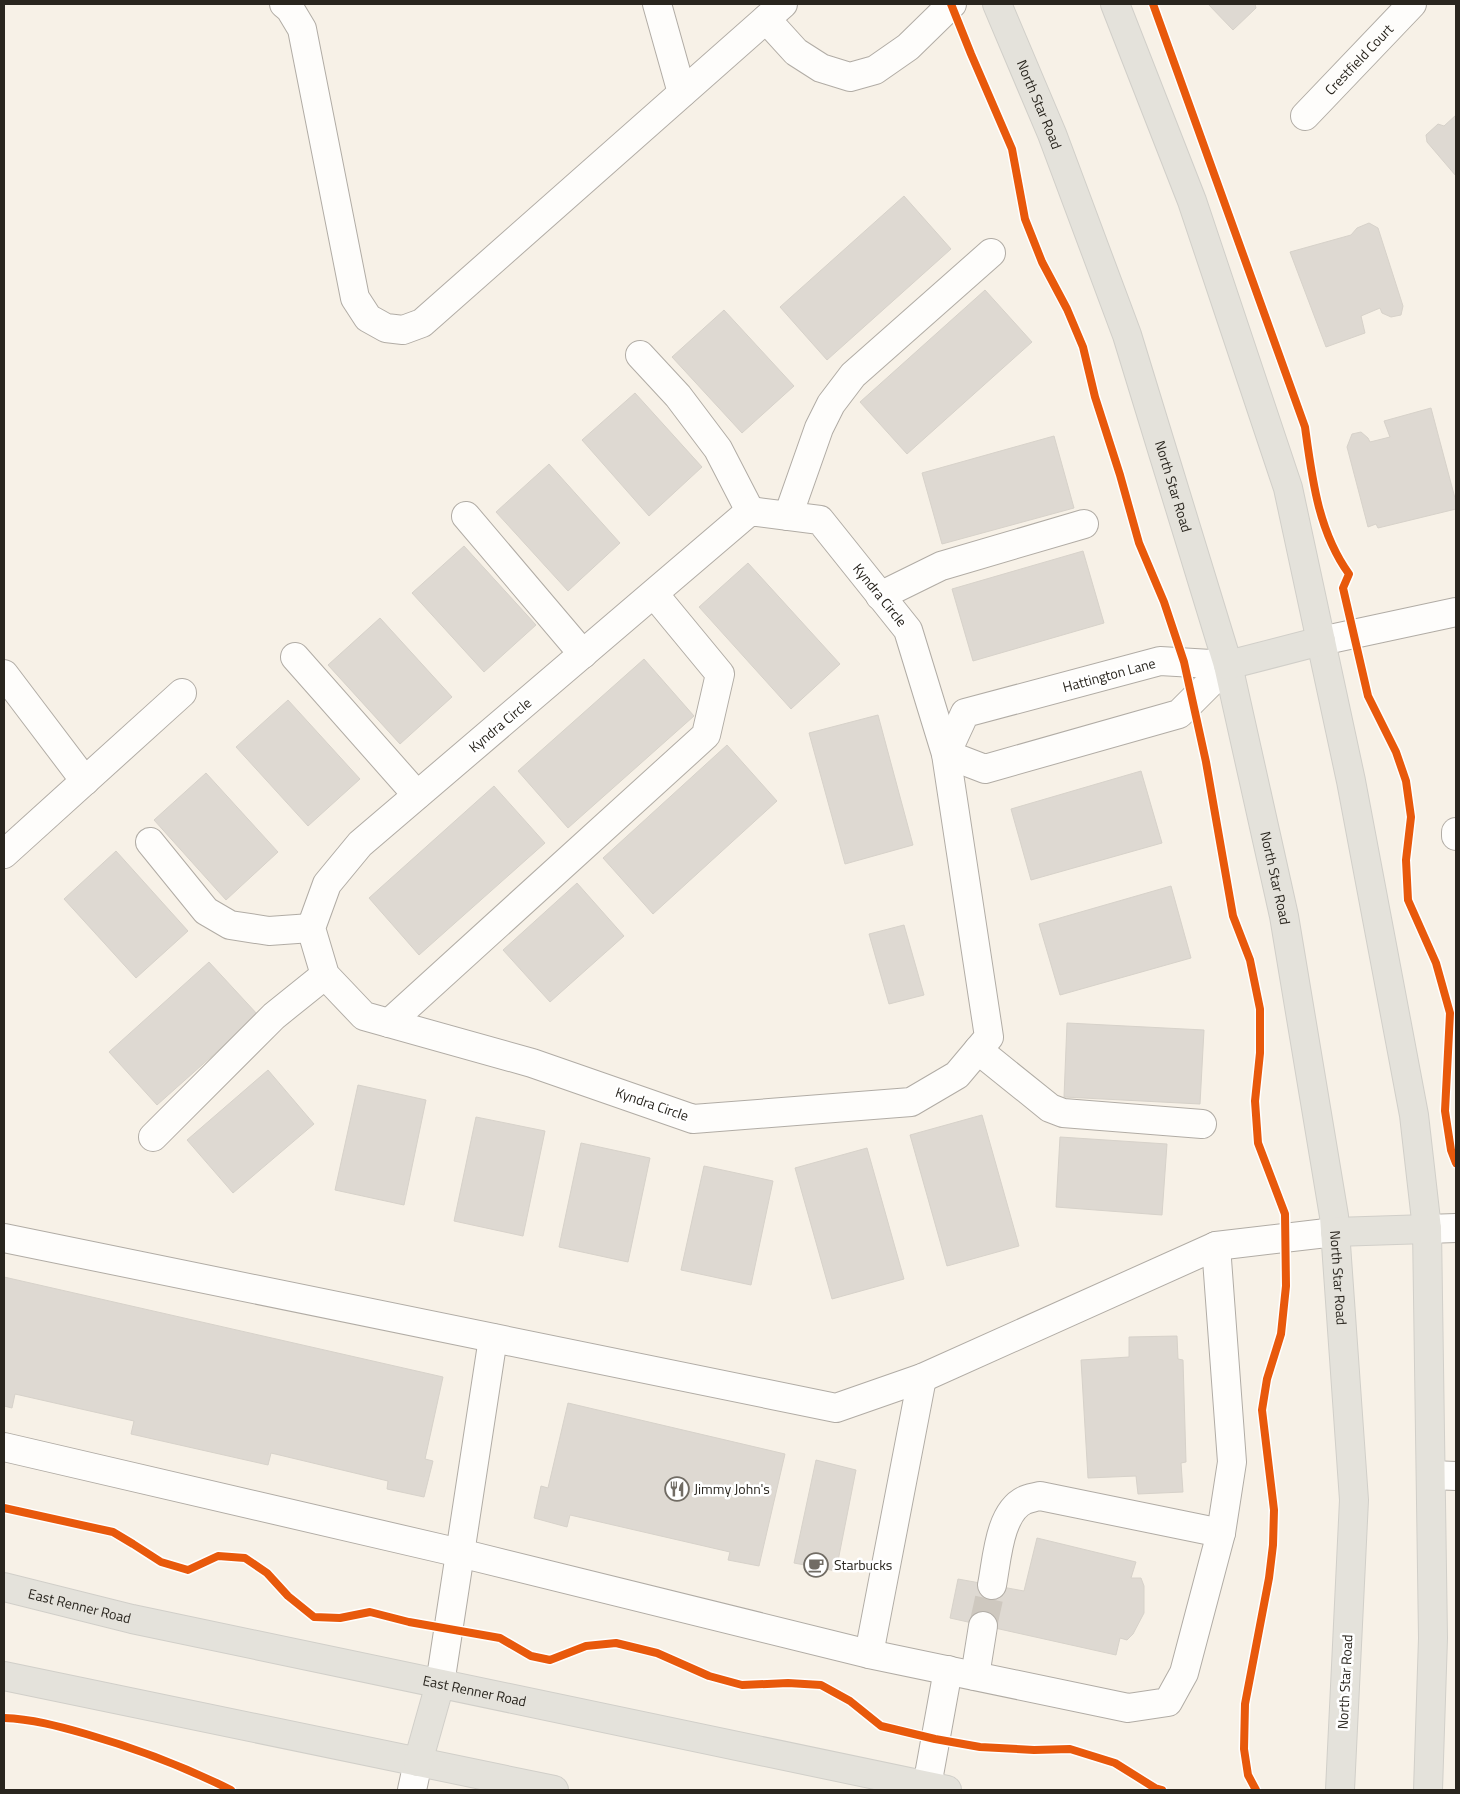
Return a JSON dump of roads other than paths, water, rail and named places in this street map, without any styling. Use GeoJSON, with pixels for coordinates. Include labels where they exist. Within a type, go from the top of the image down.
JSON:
{"type":"FeatureCollection","features":[{"type":"Feature","properties":{"kind":"main road","name":"North Star Road"},"geometry":{"type":"LineString","coordinates":[[997,4],[1052,134],[1126,335],[1228,665],[1284,916],[1335,1232],[1354,1500],[1340,1790]]}},
{"type":"Feature","properties":{"kind":"main road"},"geometry":{"type":"LineString","coordinates":[[1115,4],[1192,201],[1288,488],[1351,781],[1414,1115],[1427,1229],[1444,1476],[1434,1638],[1428,1790]]}},
{"type":"Feature","properties":{"kind":"main road"},"geometry":{"type":"LineString","coordinates":[[1228,665],[1321,641]]}},
{"type":"Feature","properties":{"kind":"main road"},"geometry":{"type":"LineString","coordinates":[[1335,1232],[1427,1229]]}},
{"type":"Feature","properties":{"kind":"main road","name":"East Renner Road"},"geometry":{"type":"LineString","coordinates":[[4,1587],[132,1619],[937,1788]]}},
{"type":"Feature","properties":{"kind":"main road"},"geometry":{"type":"LineString","coordinates":[[4,1676],[554,1790]]}},
{"type":"Feature","properties":{"kind":"main road"},"geometry":{"type":"LineString","coordinates":[[418,1762],[440,1684]]}},
{"type":"Feature","properties":{"kind":"street"},"geometry":{"type":"LineString","coordinates":[[657,4],[682,93]]}},
{"type":"Feature","properties":{"kind":"street"},"geometry":{"type":"LineString","coordinates":[[295,6],[302,29],[355,298],[368,318],[386,328],[403,330],[422,323],[775,11],[796,52],[821,68],[850,77],[874,70],[908,47],[952,4]]}},
{"type":"Feature","properties":{"kind":"street","name":"Crestfield Court"},"geometry":{"type":"LineString","coordinates":[[1305,116],[1397,9]]}},
{"type":"Feature","properties":{"kind":"street"},"geometry":{"type":"LineString","coordinates":[[788,516],[819,428],[831,404],[853,375],[991,254]]}},
{"type":"Feature","properties":{"kind":"street"},"geometry":{"type":"LineString","coordinates":[[640,355],[678,396],[718,449],[750,511]]}},
{"type":"Feature","properties":{"kind":"street","name":"Kyndra Circle"},"geometry":{"type":"LineString","coordinates":[[750,511],[788,516],[820,520],[908,630],[946,754],[989,1037],[957,1075],[911,1102],[693,1119],[532,1064],[364,1016],[325,975],[311,928],[327,884],[360,844],[750,511]]}},
{"type":"Feature","properties":{"kind":"street"},"geometry":{"type":"LineString","coordinates":[[466,516],[583,654]]}},
{"type":"Feature","properties":{"kind":"street"},"geometry":{"type":"LineString","coordinates":[[880,596],[941,566],[1084,524]]}},
{"type":"Feature","properties":{"kind":"street"},"geometry":{"type":"LineString","coordinates":[[388,1023],[706,735],[720,674],[654,594]]}},
{"type":"Feature","properties":{"kind":"street"},"geometry":{"type":"LineString","coordinates":[[1321,641],[1456,612]]}},
{"type":"Feature","properties":{"kind":"street"},"geometry":{"type":"LineString","coordinates":[[295,657],[417,795]]}},
{"type":"Feature","properties":{"kind":"street","name":"Hattington Lane"},"geometry":{"type":"LineString","coordinates":[[946,754],[965,713],[1160,661],[1228,665]]}},
{"type":"Feature","properties":{"kind":"street"},"geometry":{"type":"LineString","coordinates":[[946,754],[985,769],[1179,714],[1228,665]]}},
{"type":"Feature","properties":{"kind":"street"},"geometry":{"type":"LineString","coordinates":[[4,674],[84,781]]}},
{"type":"Feature","properties":{"kind":"street"},"geometry":{"type":"LineString","coordinates":[[4,854],[182,693]]}},
{"type":"Feature","properties":{"kind":"street"},"geometry":{"type":"LineString","coordinates":[[150,842],[206,911],[230,925],[269,931],[311,928]]}},
{"type":"Feature","properties":{"kind":"street"},"geometry":{"type":"LineString","coordinates":[[153,1137],[274,1016],[325,975]]}},
{"type":"Feature","properties":{"kind":"street"},"geometry":{"type":"LineString","coordinates":[[978,1050],[1050,1108],[1063,1113],[1202,1124]]}},
{"type":"Feature","properties":{"kind":"street"},"geometry":{"type":"LineString","coordinates":[[1427,1229],[1456,1228]]}},
{"type":"Feature","properties":{"kind":"street"},"geometry":{"type":"LineString","coordinates":[[4,1238],[836,1408],[922,1378],[1216,1246],[1335,1232]]}},
{"type":"Feature","properties":{"kind":"street"},"geometry":{"type":"LineString","coordinates":[[4,1446],[460,1553],[869,1654],[1128,1708],[1168,1702],[1184,1673],[1221,1533],[1232,1462],[1216,1246]]}},
{"type":"Feature","properties":{"kind":"street"},"geometry":{"type":"LineString","coordinates":[[440,1684],[493,1338]]}},
{"type":"Feature","properties":{"kind":"street"},"geometry":{"type":"LineString","coordinates":[[869,1654],[922,1378]]}},
{"type":"Feature","properties":{"kind":"street"},"geometry":{"type":"LineString","coordinates":[[992,1584],[1004,1526],[1011,1512],[1024,1500],[1040,1496],[1221,1533]]}},
{"type":"Feature","properties":{"kind":"street"},"geometry":{"type":"LineString","coordinates":[[975,1676],[983,1626]]}},
{"type":"Feature","properties":{"kind":"street"},"geometry":{"type":"LineString","coordinates":[[937,1788],[948,1670]]}},
{"type":"Feature","properties":{"kind":"street"},"geometry":{"type":"LineString","coordinates":[[412,1790],[418,1762]]}},
{"type":"Feature","properties":{"kind":"tunnel"},"geometry":{"type":"LineString","coordinates":[[983,1626],[992,1585]]}},
{"type":"Feature","properties":{"kind":"place","name":"Jimmy John's"},"geometry":{"type":"Point","coordinates":[677,1489]}},
{"type":"Feature","properties":{"kind":"place","name":"Starbucks"},"geometry":{"type":"Point","coordinates":[816,1565]}}]}
